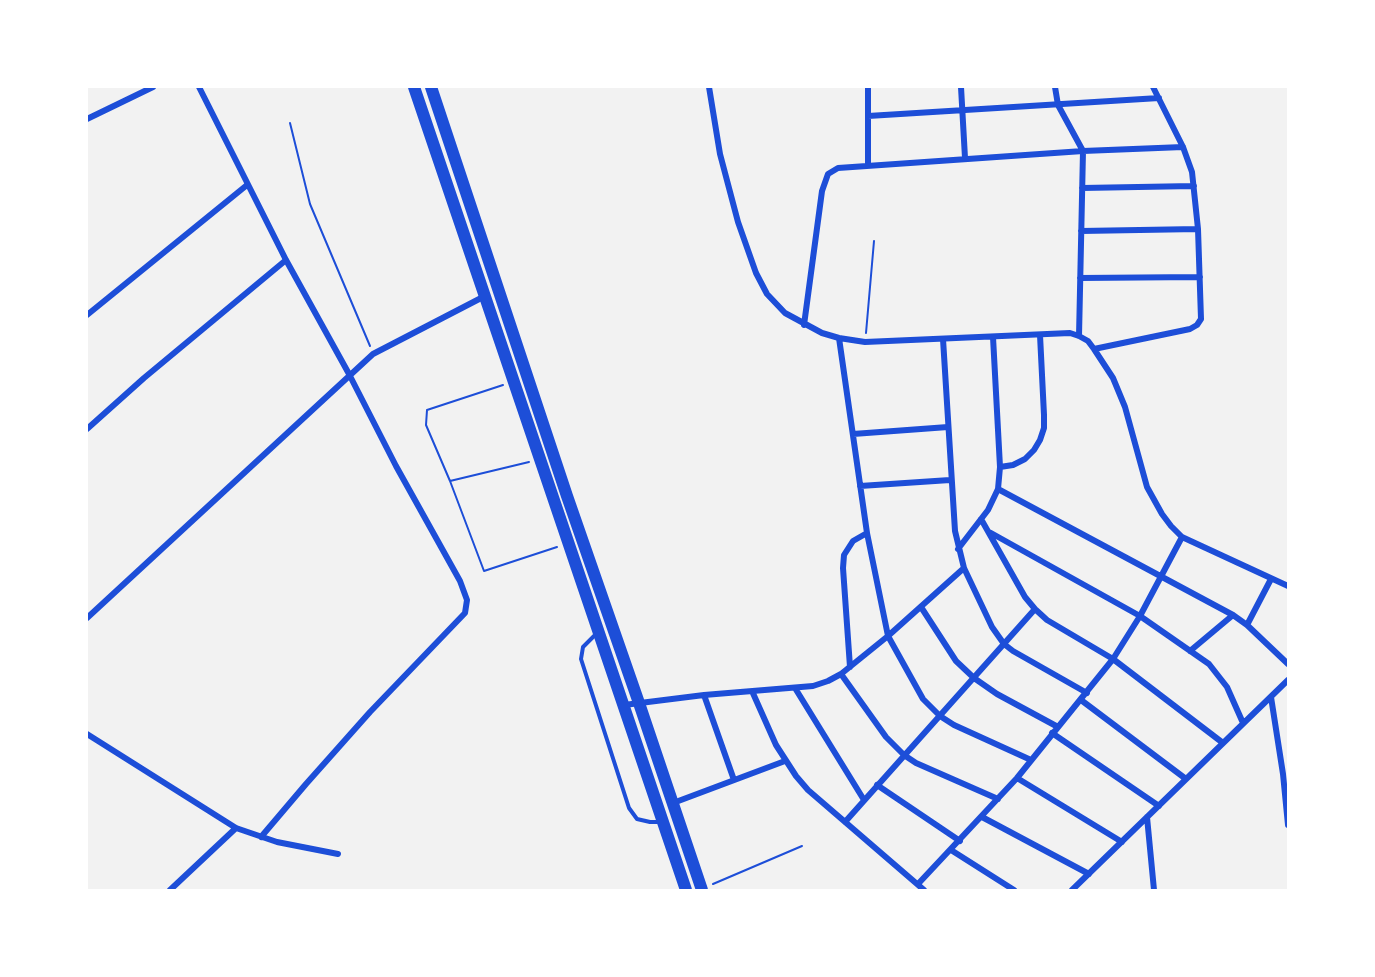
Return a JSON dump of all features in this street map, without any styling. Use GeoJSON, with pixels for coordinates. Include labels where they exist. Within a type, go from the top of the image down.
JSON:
{"type":"FeatureCollection","features":[{"type":"Feature","properties":{"kind":"highway"},"geometry":{"type":"LineString","coordinates":[[414,87],[684,889]]}},
{"type":"Feature","properties":{"kind":"highway"},"geometry":{"type":"LineString","coordinates":[[431,87],[567,496],[702,890]]}},
{"type":"Feature","properties":{"kind":"highway"},"geometry":{"type":"LineString","coordinates":[[553,500],[567,496]]}},
{"type":"Feature","properties":{"kind":"street"},"geometry":{"type":"LineString","coordinates":[[87,119],[153,87]]}},
{"type":"Feature","properties":{"kind":"street"},"geometry":{"type":"LineString","coordinates":[[199,87],[286,260],[350,374],[396,466],[460,581],[465,592],[467,608],[465,613],[313,776],[261,837]]}},
{"type":"Feature","properties":{"kind":"street"},"geometry":{"type":"LineString","coordinates":[[709,87],[728,188],[756,273],[767,294],[785,313],[804,325],[839,338],[865,342],[1070,333],[1079,336],[1088,341],[1113,378],[1125,407],[1147,487],[1162,514],[1182,537],[1288,586]]}},
{"type":"Feature","properties":{"kind":"street"},"geometry":{"type":"LineString","coordinates":[[868,87],[868,164]]}},
{"type":"Feature","properties":{"kind":"street"},"geometry":{"type":"LineString","coordinates":[[961,87],[965,158]]}},
{"type":"Feature","properties":{"kind":"street"},"geometry":{"type":"LineString","coordinates":[[1055,87],[1058,105],[1083,151],[1079,336]]}},
{"type":"Feature","properties":{"kind":"street"},"geometry":{"type":"LineString","coordinates":[[1094,349],[1191,328],[1201,319],[1194,186],[1184,147],[1154,87]]}},
{"type":"Feature","properties":{"kind":"street"},"geometry":{"type":"LineString","coordinates":[[868,116],[1159,98]]}},
{"type":"Feature","properties":{"kind":"street"},"geometry":{"type":"LineString","coordinates":[[804,325],[822,191],[825,180],[832,170],[868,164],[1184,147]]}},
{"type":"Feature","properties":{"kind":"street"},"geometry":{"type":"LineString","coordinates":[[87,315],[247,185]]}},
{"type":"Feature","properties":{"kind":"street"},"geometry":{"type":"LineString","coordinates":[[1082,188],[1194,186]]}},
{"type":"Feature","properties":{"kind":"street"},"geometry":{"type":"LineString","coordinates":[[1081,231],[1198,229]]}},
{"type":"Feature","properties":{"kind":"street"},"geometry":{"type":"LineString","coordinates":[[87,429],[144,378],[286,260]]}},
{"type":"Feature","properties":{"kind":"street"},"geometry":{"type":"LineString","coordinates":[[1080,278],[1200,277]]}},
{"type":"Feature","properties":{"kind":"street"},"geometry":{"type":"LineString","coordinates":[[87,618],[373,354],[485,296]]}},
{"type":"Feature","properties":{"kind":"street"},"geometry":{"type":"LineString","coordinates":[[1000,467],[1013,465],[1024,459],[1034,450],[1044,428],[1040,335]]}},
{"type":"Feature","properties":{"kind":"street"},"geometry":{"type":"LineString","coordinates":[[958,549],[994,500],[998,489],[1000,467],[993,337]]}},
{"type":"Feature","properties":{"kind":"street"},"geometry":{"type":"LineString","coordinates":[[839,338],[867,533],[888,636],[923,699],[940,716],[954,725],[1031,760]]}},
{"type":"Feature","properties":{"kind":"street"},"geometry":{"type":"LineString","coordinates":[[943,339],[950,480],[958,549],[964,568],[992,627],[1004,644],[1087,693]]}},
{"type":"Feature","properties":{"kind":"street"},"geometry":{"type":"LineString","coordinates":[[853,434],[948,427]]}},
{"type":"Feature","properties":{"kind":"street"},"geometry":{"type":"LineString","coordinates":[[860,486],[950,480]]}},
{"type":"Feature","properties":{"kind":"street"},"geometry":{"type":"LineString","coordinates":[[998,489],[1233,615],[1247,625],[1288,664]]}},
{"type":"Feature","properties":{"kind":"street"},"geometry":{"type":"LineString","coordinates":[[981,519],[1025,597],[1035,609],[1047,620],[1113,659],[1223,743]]}},
{"type":"Feature","properties":{"kind":"street"},"geometry":{"type":"LineString","coordinates":[[990,532],[1140,616],[1190,651],[1216,671],[1232,695],[1243,723]]}},
{"type":"Feature","properties":{"kind":"street"},"geometry":{"type":"LineString","coordinates":[[850,667],[844,555],[853,541],[867,533]]}},
{"type":"Feature","properties":{"kind":"street"},"geometry":{"type":"LineString","coordinates":[[918,884],[1017,778],[1113,659],[1140,616],[1182,537]]}},
{"type":"Feature","properties":{"kind":"street"},"geometry":{"type":"LineString","coordinates":[[623,705],[704,695],[813,686],[828,681],[842,674],[888,636],[964,568]]}},
{"type":"Feature","properties":{"kind":"street"},"geometry":{"type":"LineString","coordinates":[[1247,625],[1271,579]]}},
{"type":"Feature","properties":{"kind":"street"},"geometry":{"type":"LineString","coordinates":[[921,607],[956,661],[974,678],[997,694],[1058,727]]}},
{"type":"Feature","properties":{"kind":"street"},"geometry":{"type":"LineString","coordinates":[[844,822],[1035,609]]}},
{"type":"Feature","properties":{"kind":"street"},"geometry":{"type":"LineString","coordinates":[[1190,651],[1233,615]]}},
{"type":"Feature","properties":{"kind":"street"},"geometry":{"type":"LineString","coordinates":[[842,674],[886,737],[904,755],[916,763],[998,799]]}},
{"type":"Feature","properties":{"kind":"street"},"geometry":{"type":"LineString","coordinates":[[1075,889],[1288,680]]}},
{"type":"Feature","properties":{"kind":"street"},"geometry":{"type":"LineString","coordinates":[[795,688],[864,800]]}},
{"type":"Feature","properties":{"kind":"street"},"geometry":{"type":"LineString","coordinates":[[752,691],[785,760],[808,790],[924,890]]}},
{"type":"Feature","properties":{"kind":"street"},"geometry":{"type":"LineString","coordinates":[[704,695],[734,780]]}},
{"type":"Feature","properties":{"kind":"street"},"geometry":{"type":"LineString","coordinates":[[1270,697],[1283,774],[1288,825]]}},
{"type":"Feature","properties":{"kind":"street"},"geometry":{"type":"LineString","coordinates":[[1081,700],[1186,779]]}},
{"type":"Feature","properties":{"kind":"street"},"geometry":{"type":"LineString","coordinates":[[1052,733],[1159,806]]}},
{"type":"Feature","properties":{"kind":"street"},"geometry":{"type":"LineString","coordinates":[[87,734],[236,828],[294,846],[338,854]]}},
{"type":"Feature","properties":{"kind":"street"},"geometry":{"type":"LineString","coordinates":[[673,803],[785,760]]}},
{"type":"Feature","properties":{"kind":"street"},"geometry":{"type":"LineString","coordinates":[[1017,778],[1122,842]]}},
{"type":"Feature","properties":{"kind":"street"},"geometry":{"type":"LineString","coordinates":[[877,785],[960,841]]}},
{"type":"Feature","properties":{"kind":"street"},"geometry":{"type":"LineString","coordinates":[[982,817],[1089,874]]}},
{"type":"Feature","properties":{"kind":"street"},"geometry":{"type":"LineString","coordinates":[[1147,817],[1154,890]]}},
{"type":"Feature","properties":{"kind":"street"},"geometry":{"type":"LineString","coordinates":[[170,890],[236,828]]}},
{"type":"Feature","properties":{"kind":"street"},"geometry":{"type":"LineString","coordinates":[[951,850],[1014,890]]}},
{"type":"Feature","properties":{"kind":"lane"},"geometry":{"type":"LineString","coordinates":[[598,631],[583,647],[581,659],[629,808],[637,819],[663,822]]}},
{"type":"Feature","properties":{"kind":"path"},"geometry":{"type":"LineString","coordinates":[[290,123],[310,204],[373,354]]}},
{"type":"Feature","properties":{"kind":"path"},"geometry":{"type":"LineString","coordinates":[[865,342],[874,241]]}},
{"type":"Feature","properties":{"kind":"path"},"geometry":{"type":"LineString","coordinates":[[513,382],[427,410],[426,425],[484,571],[569,543]]}},
{"type":"Feature","properties":{"kind":"path"},"geometry":{"type":"LineString","coordinates":[[450,481],[540,459]]}},
{"type":"Feature","properties":{"kind":"path"},"geometry":{"type":"LineString","coordinates":[[702,890],[802,846]]}}]}
